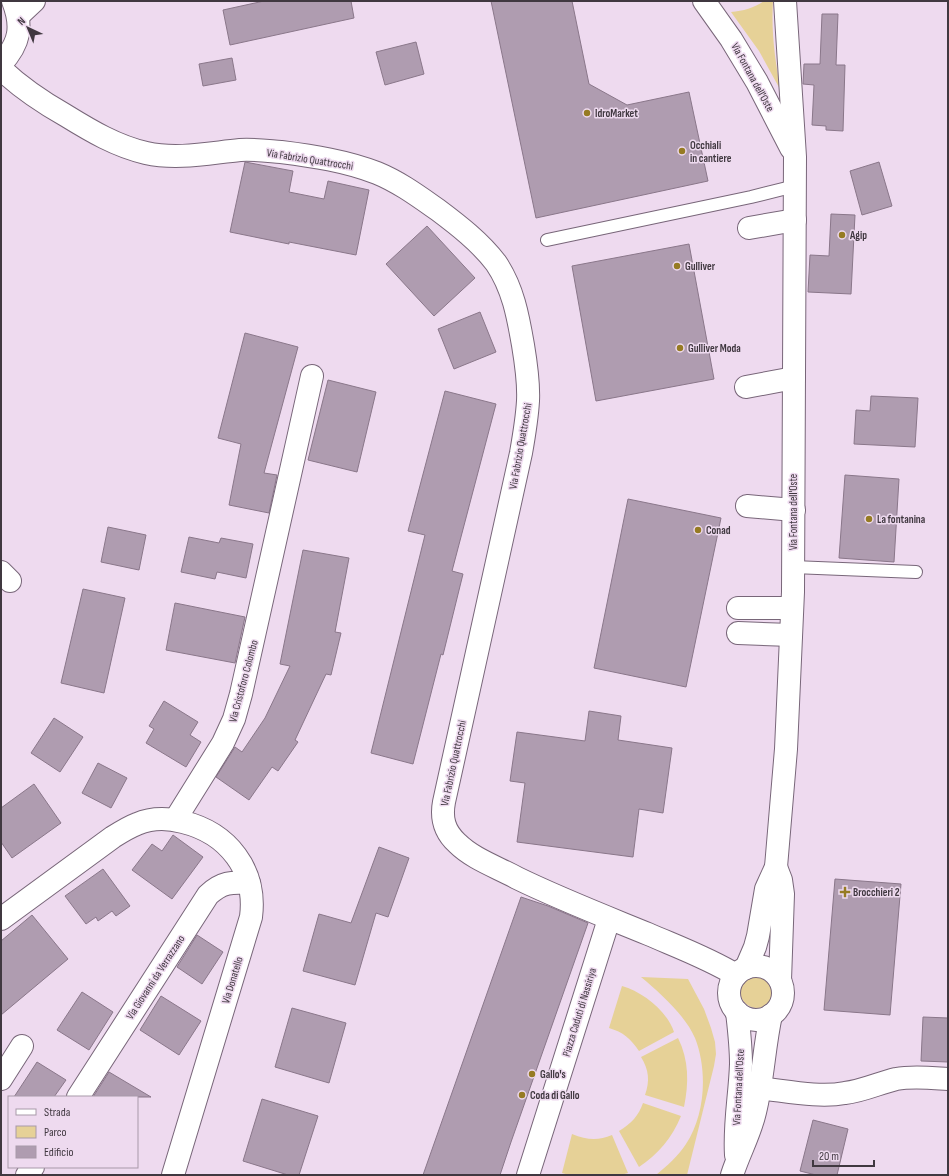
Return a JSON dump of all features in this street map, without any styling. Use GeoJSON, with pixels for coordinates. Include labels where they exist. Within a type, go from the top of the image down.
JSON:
{"type":"FeatureCollection","features":[{"type":"Feature","properties":{"kind":"street"},"geometry":{"type":"LineString","coordinates":[[1,64],[11,52],[18,35],[15,9],[34,1]]}},
{"type":"Feature","properties":{"kind":"street","name":"Via Fontana dell'Oste"},"geometry":{"type":"LineString","coordinates":[[704,1],[731,39],[754,76],[795,156]]}},
{"type":"Feature","properties":{"kind":"street","name":"Via Fontana dell'Oste"},"geometry":{"type":"LineString","coordinates":[[741,971],[758,936],[766,889],[776,867],[786,749],[792,608],[794,510],[795,156],[785,1]]}},
{"type":"Feature","properties":{"kind":"street","name":"Via Fabrizio Quattrocchi"},"geometry":{"type":"LineString","coordinates":[[1,69],[33,95],[88,130],[118,145],[154,154],[174,156],[203,155],[242,150],[279,152],[335,160],[376,173],[409,190],[450,219],[481,246],[497,265],[511,293],[518,317],[528,376],[527,411],[521,453],[444,802],[443,818],[446,829],[457,843],[477,857],[558,898],[741,971]]}},
{"type":"Feature","properties":{"kind":"street"},"geometry":{"type":"LineString","coordinates":[[749,228],[794,220]]}},
{"type":"Feature","properties":{"kind":"street","name":"Via Cristoforo Colombo"},"geometry":{"type":"LineString","coordinates":[[175,820],[216,756],[234,719],[243,686],[312,376]]}},
{"type":"Feature","properties":{"kind":"street"},"geometry":{"type":"LineString","coordinates":[[746,387],[794,378]]}},
{"type":"Feature","properties":{"kind":"street"},"geometry":{"type":"LineString","coordinates":[[747,506],[794,510]]}},
{"type":"Feature","properties":{"kind":"street"},"geometry":{"type":"LineString","coordinates":[[738,608],[792,608]]}},
{"type":"Feature","properties":{"kind":"street"},"geometry":{"type":"LineString","coordinates":[[738,633],[791,636]]}},
{"type":"Feature","properties":{"kind":"street"},"geometry":{"type":"LineString","coordinates":[[1,919],[122,831],[145,822],[175,820]]}},
{"type":"Feature","properties":{"kind":"street","name":"Via Donatello"},"geometry":{"type":"LineString","coordinates":[[173,1175],[251,917],[253,899],[249,883],[239,859],[224,842],[201,828],[175,820]]}},
{"type":"Feature","properties":{"kind":"street","name":"Via Fontana dell'Oste"},"geometry":{"type":"LineString","coordinates":[[776,867],[783,894],[780,980]]}},
{"type":"Feature","properties":{"kind":"street","name":"Via Giovanni da Verrazzano"},"geometry":{"type":"LineString","coordinates":[[79,1096],[208,894],[227,883],[249,883]]}},
{"type":"Feature","properties":{"kind":"street","name":"Piazza Caduti di Nassiriya"},"geometry":{"type":"LineString","coordinates":[[528,1175],[609,918]]}},
{"type":"Feature","properties":{"kind":"street"},"geometry":{"type":"LineString","coordinates":[[755,966],[765,968],[774,973],[780,980],[782,999],[778,1008],[771,1015],[762,1019],[753,1020],[744,1017],[737,1012],[732,1005],[729,998],[729,989],[732,981],[741,971],[755,966]]}},
{"type":"Feature","properties":{"kind":"street","name":"Via Fontana dell'Oste"},"geometry":{"type":"LineString","coordinates":[[734,1169],[735,1131],[741,1065],[737,1012]]}},
{"type":"Feature","properties":{"kind":"street","name":"Via Fontana dell'Oste"},"geometry":{"type":"LineString","coordinates":[[734,1169],[753,1122],[760,1088],[771,1015]]}},
{"type":"Feature","properties":{"kind":"street"},"geometry":{"type":"LineString","coordinates":[[1,1079],[22,1046]]}},
{"type":"Feature","properties":{"kind":"street","name":"Via Fontana dell'Oste"},"geometry":{"type":"LineString","coordinates":[[760,1088],[817,1094],[836,1094],[856,1091],[897,1079],[922,1077],[948,1079]]}},
{"type":"Feature","properties":{"kind":"lane"},"geometry":{"type":"LineString","coordinates":[[547,240],[795,186]]}},
{"type":"Feature","properties":{"kind":"lane"},"geometry":{"type":"LineString","coordinates":[[793,567],[916,572]]}},
{"type":"Feature","properties":{"kind":"green space"},"geometry":{"type":"Polygon","coordinates":[[[764,1],[773,1],[774,46],[781,91],[759,51],[731,12],[748,9],[764,1]]]}},
{"type":"Feature","properties":{"kind":"green space"},"geometry":{"type":"Polygon","coordinates":[[[754,974],[760,974],[764,975],[771,981],[774,991],[773,998],[767,1005],[760,1008],[754,1008],[750,1007],[743,1001],[740,994],[740,988],[741,984],[747,977],[754,974]]]}},
{"type":"Feature","properties":{"kind":"green space"},"geometry":{"type":"Polygon","coordinates":[[[641,977],[688,979],[704,1009],[715,1042],[716,1054],[714,1066],[687,1175],[656,1175],[672,1161],[686,1144],[697,1120],[701,1106],[703,1078],[699,1051],[691,1029],[679,1013],[664,997],[641,977]]]}},
{"type":"Feature","properties":{"kind":"green space"},"geometry":{"type":"Polygon","coordinates":[[[622,986],[638,993],[653,1003],[666,1017],[674,1032],[639,1051],[626,1036],[609,1028],[622,986]]]}},
{"type":"Feature","properties":{"kind":"green space"},"geometry":{"type":"Polygon","coordinates":[[[678,1038],[682,1046],[687,1072],[687,1089],[684,1107],[645,1095],[648,1085],[648,1076],[646,1066],[641,1057],[678,1038]]]}},
{"type":"Feature","properties":{"kind":"green space"},"geometry":{"type":"Polygon","coordinates":[[[643,1103],[681,1116],[664,1145],[639,1167],[619,1131],[634,1119],[643,1103]]]}},
{"type":"Feature","properties":{"kind":"green space"},"geometry":{"type":"Polygon","coordinates":[[[572,1134],[583,1138],[592,1139],[612,1135],[628,1173],[621,1175],[569,1175],[562,1173],[572,1134]]]}},
{"type":"Feature","properties":{"kind":"building"},"geometry":{"type":"Polygon","coordinates":[[[264,1],[351,1],[354,18],[230,45],[223,10],[264,1]]]}},
{"type":"Feature","properties":{"kind":"building"},"geometry":{"type":"Polygon","coordinates":[[[491,1],[572,1],[589,84],[627,105],[689,92],[708,181],[536,218],[491,1]]]}},
{"type":"Feature","properties":{"kind":"building"},"geometry":{"type":"Polygon","coordinates":[[[822,14],[838,14],[836,65],[845,65],[843,131],[826,130],[826,126],[812,125],[814,85],[803,84],[804,64],[820,64],[822,14]]]}},
{"type":"Feature","properties":{"kind":"building"},"geometry":{"type":"Polygon","coordinates":[[[416,42],[424,74],[385,85],[376,52],[416,42]]]}},
{"type":"Feature","properties":{"kind":"building"},"geometry":{"type":"Polygon","coordinates":[[[232,58],[236,80],[203,86],[199,64],[232,58]]]}},
{"type":"Feature","properties":{"kind":"building"},"geometry":{"type":"Polygon","coordinates":[[[245,162],[293,171],[289,192],[324,199],[328,181],[369,190],[356,255],[289,242],[289,244],[230,232],[245,162]]]}},
{"type":"Feature","properties":{"kind":"building"},"geometry":{"type":"Polygon","coordinates":[[[879,162],[892,206],[862,215],[850,171],[879,162]]]}},
{"type":"Feature","properties":{"kind":"building","name":"Agip"},"geometry":{"type":"Polygon","coordinates":[[[831,214],[855,215],[851,294],[808,292],[810,255],[829,256],[831,214]]]}},
{"type":"Feature","properties":{"kind":"building"},"geometry":{"type":"Polygon","coordinates":[[[427,226],[475,278],[434,316],[386,264],[427,226]]]}},
{"type":"Feature","properties":{"kind":"building"},"geometry":{"type":"Polygon","coordinates":[[[689,244],[714,379],[596,401],[572,266],[689,244]]]}},
{"type":"Feature","properties":{"kind":"building"},"geometry":{"type":"Polygon","coordinates":[[[480,312],[496,352],[454,369],[438,329],[480,312]]]}},
{"type":"Feature","properties":{"kind":"building"},"geometry":{"type":"Polygon","coordinates":[[[245,333],[298,347],[264,473],[277,475],[269,513],[229,505],[241,444],[218,438],[245,333]]]}},
{"type":"Feature","properties":{"kind":"building"},"geometry":{"type":"Polygon","coordinates":[[[328,380],[376,392],[357,472],[308,460],[328,380]]]}},
{"type":"Feature","properties":{"kind":"building"},"geometry":{"type":"Polygon","coordinates":[[[445,391],[496,404],[452,571],[463,574],[443,655],[441,654],[413,764],[371,753],[425,535],[408,531],[445,391]]]}},
{"type":"Feature","properties":{"kind":"building"},"geometry":{"type":"Polygon","coordinates":[[[871,396],[918,398],[915,447],[854,444],[856,410],[870,411],[871,396]]]}},
{"type":"Feature","properties":{"kind":"building","name":"La fontanina"},"geometry":{"type":"Polygon","coordinates":[[[845,475],[899,479],[894,562],[839,558],[845,475]]]}},
{"type":"Feature","properties":{"kind":"building"},"geometry":{"type":"Polygon","coordinates":[[[628,499],[721,518],[686,687],[594,668],[628,499]]]}},
{"type":"Feature","properties":{"kind":"building"},"geometry":{"type":"Polygon","coordinates":[[[108,527],[146,535],[139,570],[101,562],[108,527]]]}},
{"type":"Feature","properties":{"kind":"building"},"geometry":{"type":"Polygon","coordinates":[[[189,537],[219,543],[221,538],[253,544],[246,578],[217,572],[215,579],[181,572],[189,537]]]}},
{"type":"Feature","properties":{"kind":"building"},"geometry":{"type":"Polygon","coordinates":[[[303,550],[349,558],[335,632],[341,633],[331,675],[326,674],[295,740],[298,742],[278,771],[272,767],[249,800],[216,777],[235,747],[242,752],[265,718],[290,666],[280,664],[303,550]]]}},
{"type":"Feature","properties":{"kind":"building"},"geometry":{"type":"Polygon","coordinates":[[[83,589],[125,598],[104,693],[61,683],[83,589]]]}},
{"type":"Feature","properties":{"kind":"building"},"geometry":{"type":"Polygon","coordinates":[[[175,603],[245,617],[235,663],[166,650],[175,603]]]}},
{"type":"Feature","properties":{"kind":"building"},"geometry":{"type":"Polygon","coordinates":[[[164,701],[198,722],[190,735],[201,742],[186,767],[146,743],[154,729],[149,726],[164,701]]]}},
{"type":"Feature","properties":{"kind":"building"},"geometry":{"type":"Polygon","coordinates":[[[589,711],[621,716],[618,740],[672,748],[663,813],[639,809],[633,857],[517,842],[525,783],[510,781],[517,732],[585,741],[589,711]]]}},
{"type":"Feature","properties":{"kind":"building"},"geometry":{"type":"Polygon","coordinates":[[[54,718],[83,737],[60,772],[31,753],[54,718]]]}},
{"type":"Feature","properties":{"kind":"building"},"geometry":{"type":"Polygon","coordinates":[[[98,763],[127,778],[111,808],[82,793],[98,763]]]}},
{"type":"Feature","properties":{"kind":"building"},"geometry":{"type":"Polygon","coordinates":[[[34,784],[61,823],[12,858],[1,842],[1,808],[34,784]]]}},
{"type":"Feature","properties":{"kind":"building"},"geometry":{"type":"Polygon","coordinates":[[[173,835],[203,857],[172,899],[132,870],[152,844],[162,851],[173,835]]]}},
{"type":"Feature","properties":{"kind":"building"},"geometry":{"type":"Polygon","coordinates":[[[379,847],[409,858],[388,917],[376,913],[355,985],[303,971],[319,914],[351,923],[379,847]]]}},
{"type":"Feature","properties":{"kind":"building"},"geometry":{"type":"Polygon","coordinates":[[[103,869],[130,906],[116,916],[112,911],[98,921],[96,917],[86,924],[65,896],[103,869]]]}},
{"type":"Feature","properties":{"kind":"building"},"geometry":{"type":"Polygon","coordinates":[[[835,879],[901,884],[890,1015],[824,1010],[835,879]]]}},
{"type":"Feature","properties":{"kind":"building"},"geometry":{"type":"Polygon","coordinates":[[[521,897],[548,906],[588,923],[500,1175],[423,1175],[521,897]]]}},
{"type":"Feature","properties":{"kind":"building"},"geometry":{"type":"Polygon","coordinates":[[[32,915],[68,959],[1,1015],[1,941],[32,915]]]}},
{"type":"Feature","properties":{"kind":"building"},"geometry":{"type":"Polygon","coordinates":[[[197,935],[223,952],[202,984],[177,967],[197,935]]]}},
{"type":"Feature","properties":{"kind":"building"},"geometry":{"type":"Polygon","coordinates":[[[82,992],[113,1012],[89,1050],[57,1030],[82,992]]]}},
{"type":"Feature","properties":{"kind":"building"},"geometry":{"type":"Polygon","coordinates":[[[161,996],[201,1021],[179,1055],[140,1030],[161,996]]]}},
{"type":"Feature","properties":{"kind":"building"},"geometry":{"type":"Polygon","coordinates":[[[292,1008],[346,1023],[329,1083],[275,1067],[292,1008]]]}},
{"type":"Feature","properties":{"kind":"building"},"geometry":{"type":"Polygon","coordinates":[[[923,1017],[948,1018],[948,1062],[921,1061],[923,1017]]]}},
{"type":"Feature","properties":{"kind":"building"},"geometry":{"type":"Polygon","coordinates":[[[37,1062],[66,1080],[55,1096],[15,1096],[37,1062]]]}},
{"type":"Feature","properties":{"kind":"building"},"geometry":{"type":"Polygon","coordinates":[[[109,1072],[151,1097],[138,1096],[94,1096],[109,1072]]]}},
{"type":"Feature","properties":{"kind":"building"},"geometry":{"type":"Polygon","coordinates":[[[262,1099],[318,1116],[299,1175],[288,1175],[243,1161],[262,1099]]]}},
{"type":"Feature","properties":{"kind":"building"},"geometry":{"type":"Polygon","coordinates":[[[813,1120],[848,1129],[837,1175],[816,1175],[800,1171],[813,1120]]]}},
{"type":"Feature","properties":{"kind":"place","name":"IdroMarket"},"geometry":{"type":"Point","coordinates":[587,113]}},
{"type":"Feature","properties":{"kind":"place","name":"Occhiali in cantiere"},"geometry":{"type":"Point","coordinates":[682,151]}},
{"type":"Feature","properties":{"kind":"place","name":"Agip"},"geometry":{"type":"Point","coordinates":[842,235]}},
{"type":"Feature","properties":{"kind":"place","name":"Gulliver"},"geometry":{"type":"Point","coordinates":[677,266]}},
{"type":"Feature","properties":{"kind":"place","name":"Gulliver Moda"},"geometry":{"type":"Point","coordinates":[680,348]}},
{"type":"Feature","properties":{"kind":"place","name":"La fontanina"},"geometry":{"type":"Point","coordinates":[869,519]}},
{"type":"Feature","properties":{"kind":"place","name":"Conad"},"geometry":{"type":"Point","coordinates":[698,530]}},
{"type":"Feature","properties":{"kind":"place","name":"Brocchieri 2"},"geometry":{"type":"Point","coordinates":[845,892]}},
{"type":"Feature","properties":{"kind":"place","name":"Gallo's"},"geometry":{"type":"Point","coordinates":[532,1074]}},
{"type":"Feature","properties":{"kind":"place","name":"Coda di Gallo"},"geometry":{"type":"Point","coordinates":[522,1095]}}]}
